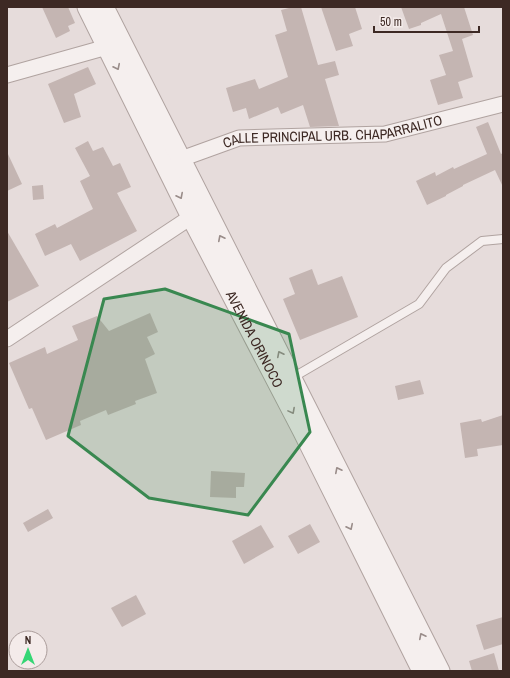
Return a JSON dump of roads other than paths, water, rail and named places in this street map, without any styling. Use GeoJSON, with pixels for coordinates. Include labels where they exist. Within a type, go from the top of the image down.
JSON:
{"type":"FeatureCollection","features":[{"type":"Feature","properties":{"kind":"street","name":"AVENIDA ORINOCO"},"geometry":{"type":"LineString","coordinates":[[87,7],[107,47],[292,378],[440,671]]}},
{"type":"Feature","properties":{"kind":"street","name":"AVENIDA ORINOCO"},"geometry":{"type":"LineString","coordinates":[[104,7],[173,163],[191,217],[302,430],[422,671]]}},
{"type":"Feature","properties":{"kind":"street"},"geometry":{"type":"LineString","coordinates":[[7,75],[107,47]]}},
{"type":"Feature","properties":{"kind":"street","name":"CALLE PRINCIPAL URB. CHAPARRALITO"},"geometry":{"type":"LineString","coordinates":[[173,163],[239,138],[385,134],[503,104]]}},
{"type":"Feature","properties":{"kind":"street"},"geometry":{"type":"LineString","coordinates":[[7,339],[191,217]]}},
{"type":"Feature","properties":{"kind":"lane"},"geometry":{"type":"LineString","coordinates":[[292,378],[419,304],[446,268],[482,241],[503,239]]}}]}
